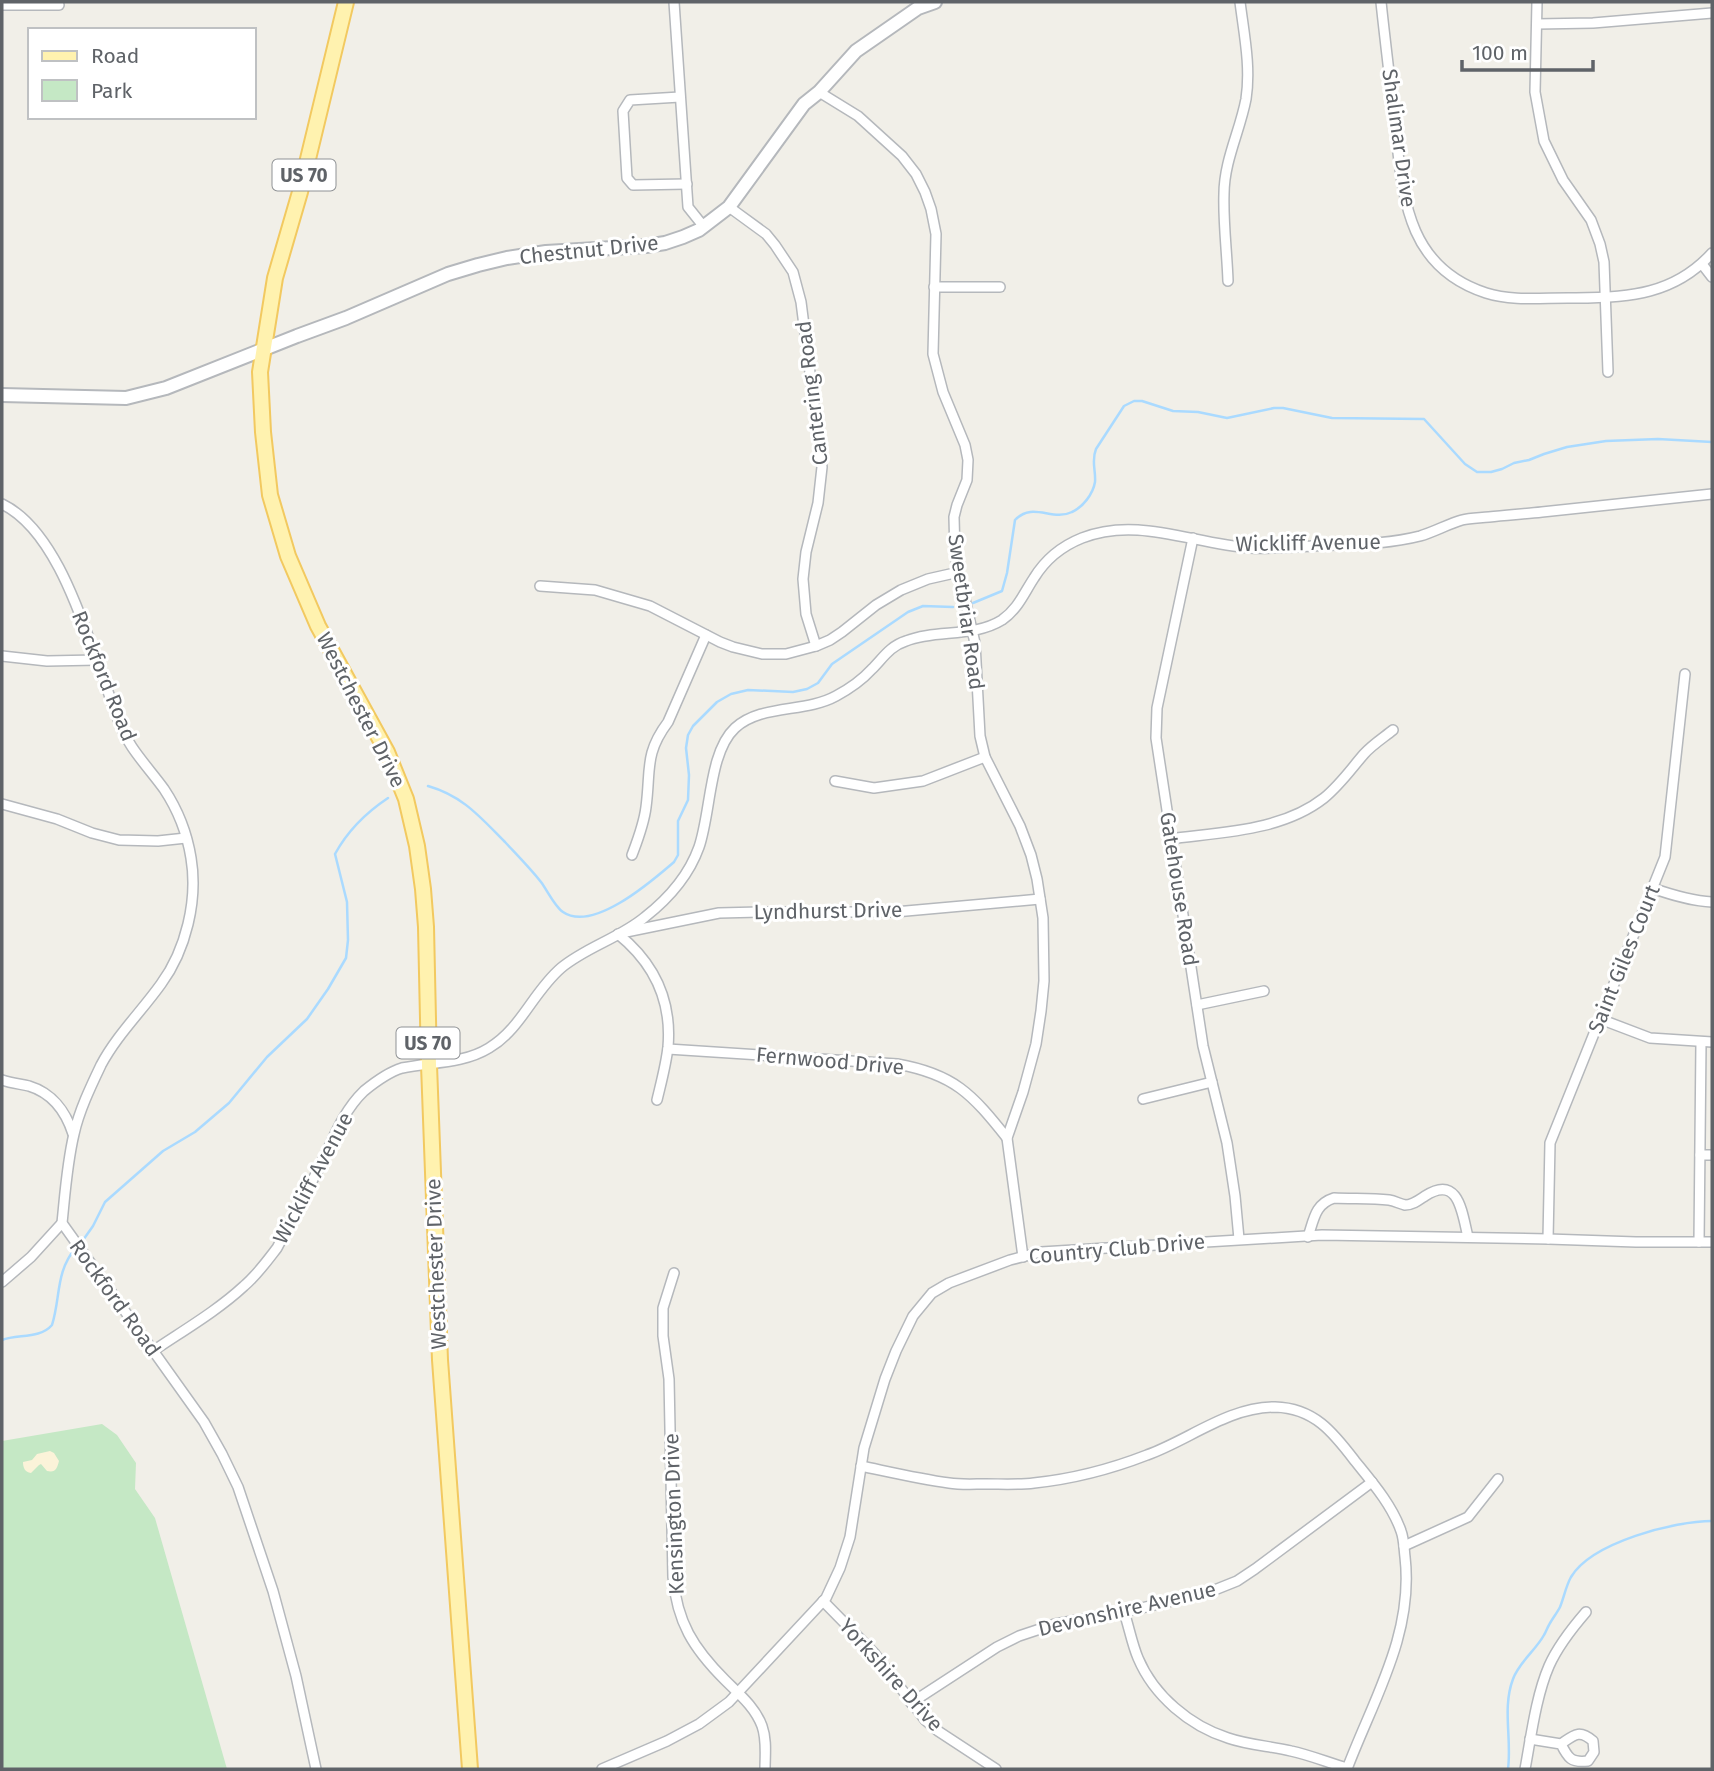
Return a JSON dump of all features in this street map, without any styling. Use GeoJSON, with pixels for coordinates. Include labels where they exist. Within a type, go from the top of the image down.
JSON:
{"type":"FeatureCollection","features":[{"type":"Feature","properties":{"kind":"main road","name":"Westchester Drive"},"geometry":{"type":"LineString","coordinates":[[346,2],[300,191],[275,278],[260,372],[263,432],[270,495],[288,556],[318,626],[387,752],[406,799],[417,846],[426,927],[440,1360],[470,1769]]}},
{"type":"Feature","properties":{"kind":"street"},"geometry":{"type":"LineString","coordinates":[[674,2],[688,207],[704,227]]}},
{"type":"Feature","properties":{"kind":"street","name":"Chestnut Drive"},"geometry":{"type":"LineString","coordinates":[[2,396],[126,398],[147,394],[346,318],[445,275],[478,265],[546,252],[646,246],[683,237],[704,227],[729,207],[804,104],[819,92],[856,51],[917,5],[935,2]]}},
{"type":"Feature","properties":{"kind":"street"},"geometry":{"type":"LineString","coordinates":[[1228,281],[1224,192],[1229,158],[1246,97],[1248,64],[1240,2]]}},
{"type":"Feature","properties":{"kind":"street","name":"Shalimar Drive"},"geometry":{"type":"LineString","coordinates":[[1381,2],[1402,181],[1410,219],[1429,254],[1452,276],[1488,293],[1513,297],[1637,295],[1682,279],[1712,253]]}},
{"type":"Feature","properties":{"kind":"street"},"geometry":{"type":"LineString","coordinates":[[1537,2],[1535,92],[1544,141],[1563,180],[1591,220],[1604,262],[1608,372]]}},
{"type":"Feature","properties":{"kind":"street"},"geometry":{"type":"LineString","coordinates":[[2,5],[59,5]]}},
{"type":"Feature","properties":{"kind":"street"},"geometry":{"type":"LineString","coordinates":[[1537,24],[1593,23],[1712,13]]}},
{"type":"Feature","properties":{"kind":"street","name":"Sweetbriar Road"},"geometry":{"type":"LineString","coordinates":[[819,92],[858,116],[902,156],[916,174],[931,209],[936,234],[933,354],[943,392],[965,445],[968,460],[967,480],[954,517],[956,555],[975,643],[981,736],[985,757],[1020,826],[1031,855],[1043,918],[1041,1012],[1036,1044],[1007,1138],[1023,1256]]}},
{"type":"Feature","properties":{"kind":"street"},"geometry":{"type":"LineString","coordinates":[[680,97],[630,100],[623,111],[627,178],[633,186],[687,184]]}},
{"type":"Feature","properties":{"kind":"street","name":"Cantering Road"},"geometry":{"type":"LineString","coordinates":[[729,207],[766,234],[775,245],[793,272],[801,302],[822,467],[803,579],[806,614],[816,646]]}},
{"type":"Feature","properties":{"kind":"street"},"geometry":{"type":"LineString","coordinates":[[1702,264],[1712,277]]}},
{"type":"Feature","properties":{"kind":"street"},"geometry":{"type":"LineString","coordinates":[[934,286],[1000,287]]}},
{"type":"Feature","properties":{"kind":"street","name":"Wickliff Avenue"},"geometry":{"type":"LineString","coordinates":[[153,1350],[245,1285],[277,1248],[345,1115],[361,1094],[399,1069],[446,1063],[486,1051],[509,1033],[540,990],[560,969],[583,952],[643,919],[670,894],[693,862],[706,823],[718,754],[724,740],[735,728],[758,715],[819,704],[833,698],[859,681],[887,652],[903,641],[972,631],[992,625],[1009,614],[1023,599],[1031,581],[1058,551],[1103,531],[1130,528],[1215,544],[1253,548],[1381,542],[1421,536],[1461,520],[1712,494]]}},
{"type":"Feature","properties":{"kind":"street","name":"Rockford Road"},"geometry":{"type":"LineString","coordinates":[[2,504],[25,519],[37,532],[60,570],[123,731],[165,790],[181,820],[192,870],[192,897],[179,950],[162,983],[119,1035],[102,1065],[77,1121],[62,1223],[204,1422],[238,1487],[273,1591],[296,1676],[316,1769]]}},
{"type":"Feature","properties":{"kind":"street","name":"Gatehouse Road"},"geometry":{"type":"LineString","coordinates":[[1193,538],[1157,708],[1156,738],[1203,1046],[1227,1143],[1239,1239]]}},
{"type":"Feature","properties":{"kind":"street"},"geometry":{"type":"LineString","coordinates":[[540,586],[595,590],[650,606],[733,647],[762,654],[786,654],[816,646],[842,632],[876,605],[901,590],[928,579],[959,572]]}},
{"type":"Feature","properties":{"kind":"street"},"geometry":{"type":"LineString","coordinates":[[632,855],[642,831],[650,754],[668,722],[706,635]]}},
{"type":"Feature","properties":{"kind":"street"},"geometry":{"type":"LineString","coordinates":[[2,656],[47,661],[97,660]]}},
{"type":"Feature","properties":{"kind":"street","name":"Saint Giles Court"},"geometry":{"type":"LineString","coordinates":[[1548,1238],[1550,1143],[1665,857],[1685,674]]}},
{"type":"Feature","properties":{"kind":"street"},"geometry":{"type":"LineString","coordinates":[[1171,839],[1252,828],[1290,818],[1326,796],[1365,752],[1393,730]]}},
{"type":"Feature","properties":{"kind":"street"},"geometry":{"type":"LineString","coordinates":[[835,781],[874,788],[923,781],[985,757]]}},
{"type":"Feature","properties":{"kind":"street"},"geometry":{"type":"LineString","coordinates":[[2,804],[119,840],[158,841],[186,838]]}},
{"type":"Feature","properties":{"kind":"street"},"geometry":{"type":"LineString","coordinates":[[1652,888],[1671,895],[1712,902]]}},
{"type":"Feature","properties":{"kind":"street","name":"Lyndhurst Drive"},"geometry":{"type":"LineString","coordinates":[[618,934],[719,914],[894,912],[1040,899]]}},
{"type":"Feature","properties":{"kind":"street"},"geometry":{"type":"LineString","coordinates":[[618,934],[651,969],[667,1013],[668,1049],[657,1100]]}},
{"type":"Feature","properties":{"kind":"street"},"geometry":{"type":"LineString","coordinates":[[1197,1005],[1264,991]]}},
{"type":"Feature","properties":{"kind":"street"},"geometry":{"type":"LineString","coordinates":[[1600,1019],[1650,1038],[1712,1042]]}},
{"type":"Feature","properties":{"kind":"street"},"geometry":{"type":"LineString","coordinates":[[1699,1242],[1701,1042]]}},
{"type":"Feature","properties":{"kind":"street","name":"Fernwood Drive"},"geometry":{"type":"LineString","coordinates":[[668,1049],[897,1064],[921,1068],[961,1087],[981,1106],[1007,1138]]}},
{"type":"Feature","properties":{"kind":"street"},"geometry":{"type":"LineString","coordinates":[[2,1080],[30,1086],[48,1094],[68,1119],[73,1136]]}},
{"type":"Feature","properties":{"kind":"street"},"geometry":{"type":"LineString","coordinates":[[1143,1100],[1212,1082]]}},
{"type":"Feature","properties":{"kind":"street"},"geometry":{"type":"LineString","coordinates":[[1700,1155],[1712,1155]]}},
{"type":"Feature","properties":{"kind":"street"},"geometry":{"type":"LineString","coordinates":[[1308,1237],[1319,1207],[1334,1198],[1390,1200],[1406,1205],[1415,1203],[1434,1191],[1446,1189],[1460,1202],[1468,1237]]}},
{"type":"Feature","properties":{"kind":"street"},"geometry":{"type":"LineString","coordinates":[[2,1282],[31,1257],[62,1223]]}},
{"type":"Feature","properties":{"kind":"street","name":"Country Club Drive"},"geometry":{"type":"LineString","coordinates":[[601,1769],[667,1741],[699,1724],[729,1702],[827,1598],[850,1537],[864,1448],[885,1379],[919,1307],[932,1293],[948,1283],[1041,1252],[1239,1239],[1322,1235],[1712,1242]]}},
{"type":"Feature","properties":{"kind":"street","name":"Kensington Drive"},"geometry":{"type":"LineString","coordinates":[[674,1273],[663,1308],[663,1336],[669,1379],[675,1598],[683,1622],[696,1647],[710,1665],[750,1704],[762,1725],[765,1738],[765,1769]]}},
{"type":"Feature","properties":{"kind":"street"},"geometry":{"type":"LineString","coordinates":[[861,1466],[952,1484],[1040,1483],[1128,1462],[1165,1448],[1231,1415],[1250,1409],[1273,1407],[1299,1411],[1333,1433],[1384,1498],[1401,1531],[1406,1591],[1399,1637],[1347,1769],[1292,1751],[1229,1738],[1207,1730],[1187,1718],[1164,1698],[1146,1673],[1124,1612]]}},
{"type":"Feature","properties":{"kind":"street"},"geometry":{"type":"LineString","coordinates":[[1404,1546],[1468,1517],[1498,1479]]}},
{"type":"Feature","properties":{"kind":"street","name":"Devonshire Avenue"},"geometry":{"type":"LineString","coordinates":[[912,1703],[997,1647],[1019,1636],[1055,1624],[1207,1593],[1237,1581],[1372,1482]]}},
{"type":"Feature","properties":{"kind":"street","name":"Yorkshire Drive"},"geometry":{"type":"LineString","coordinates":[[823,1601],[875,1654],[925,1720],[937,1731],[996,1769]]}},
{"type":"Feature","properties":{"kind":"street"},"geometry":{"type":"LineString","coordinates":[[1525,1769],[1535,1712],[1549,1666],[1586,1612]]}},
{"type":"Feature","properties":{"kind":"street"},"geometry":{"type":"LineString","coordinates":[[1530,1739],[1561,1744]]}},
{"type":"Feature","properties":{"kind":"green space"},"geometry":{"type":"Polygon","coordinates":[[[102,1424],[117,1435],[136,1463],[135,1489],[155,1518],[227,1769],[2,1769],[2,1441],[102,1424]]]}},
{"type":"Feature","properties":{"kind":"sand"},"geometry":{"type":"Polygon","coordinates":[[[50,1451],[59,1461],[54,1471],[47,1471],[41,1464],[31,1473],[27,1472],[23,1462],[32,1460],[37,1454],[50,1451]]]}},
{"type":"Feature","properties":{"kind":"waterway"},"geometry":{"type":"LineString","coordinates":[[973,603],[1002,591],[1015,520],[1029,512],[1065,514],[1076,510],[1087,500],[1095,482],[1096,449],[1124,406],[1134,401],[1173,411],[1198,412],[1227,418],[1283,408],[1332,418],[1424,419],[1465,464],[1477,472],[1502,469],[1567,447],[1606,441],[1658,439],[1712,442]]}},
{"type":"Feature","properties":{"kind":"waterway"},"geometry":{"type":"LineString","coordinates":[[428,786],[451,795],[479,816],[541,882],[563,912],[576,917],[590,916],[622,902],[674,862],[678,855],[678,821],[688,800],[688,735],[693,726],[717,702],[731,694],[748,690],[793,692],[807,689],[818,683],[832,664],[908,612],[923,606],[953,607]]}},
{"type":"Feature","properties":{"kind":"waterway"},"geometry":{"type":"LineString","coordinates":[[81,1243],[105,1202],[163,1151],[195,1132],[229,1103],[267,1057],[307,1019],[328,989],[346,958],[348,940],[347,902],[335,854],[358,823],[388,798]]}},
{"type":"Feature","properties":{"kind":"waterway"},"geometry":{"type":"LineString","coordinates":[[2,1340],[35,1334],[52,1325],[62,1275],[76,1247]]}},
{"type":"Feature","properties":{"kind":"waterway"},"geometry":{"type":"LineString","coordinates":[[1508,1769],[1508,1701],[1513,1679],[1559,1609],[1571,1577],[1597,1553],[1615,1544],[1657,1529],[1712,1521]]}}]}
